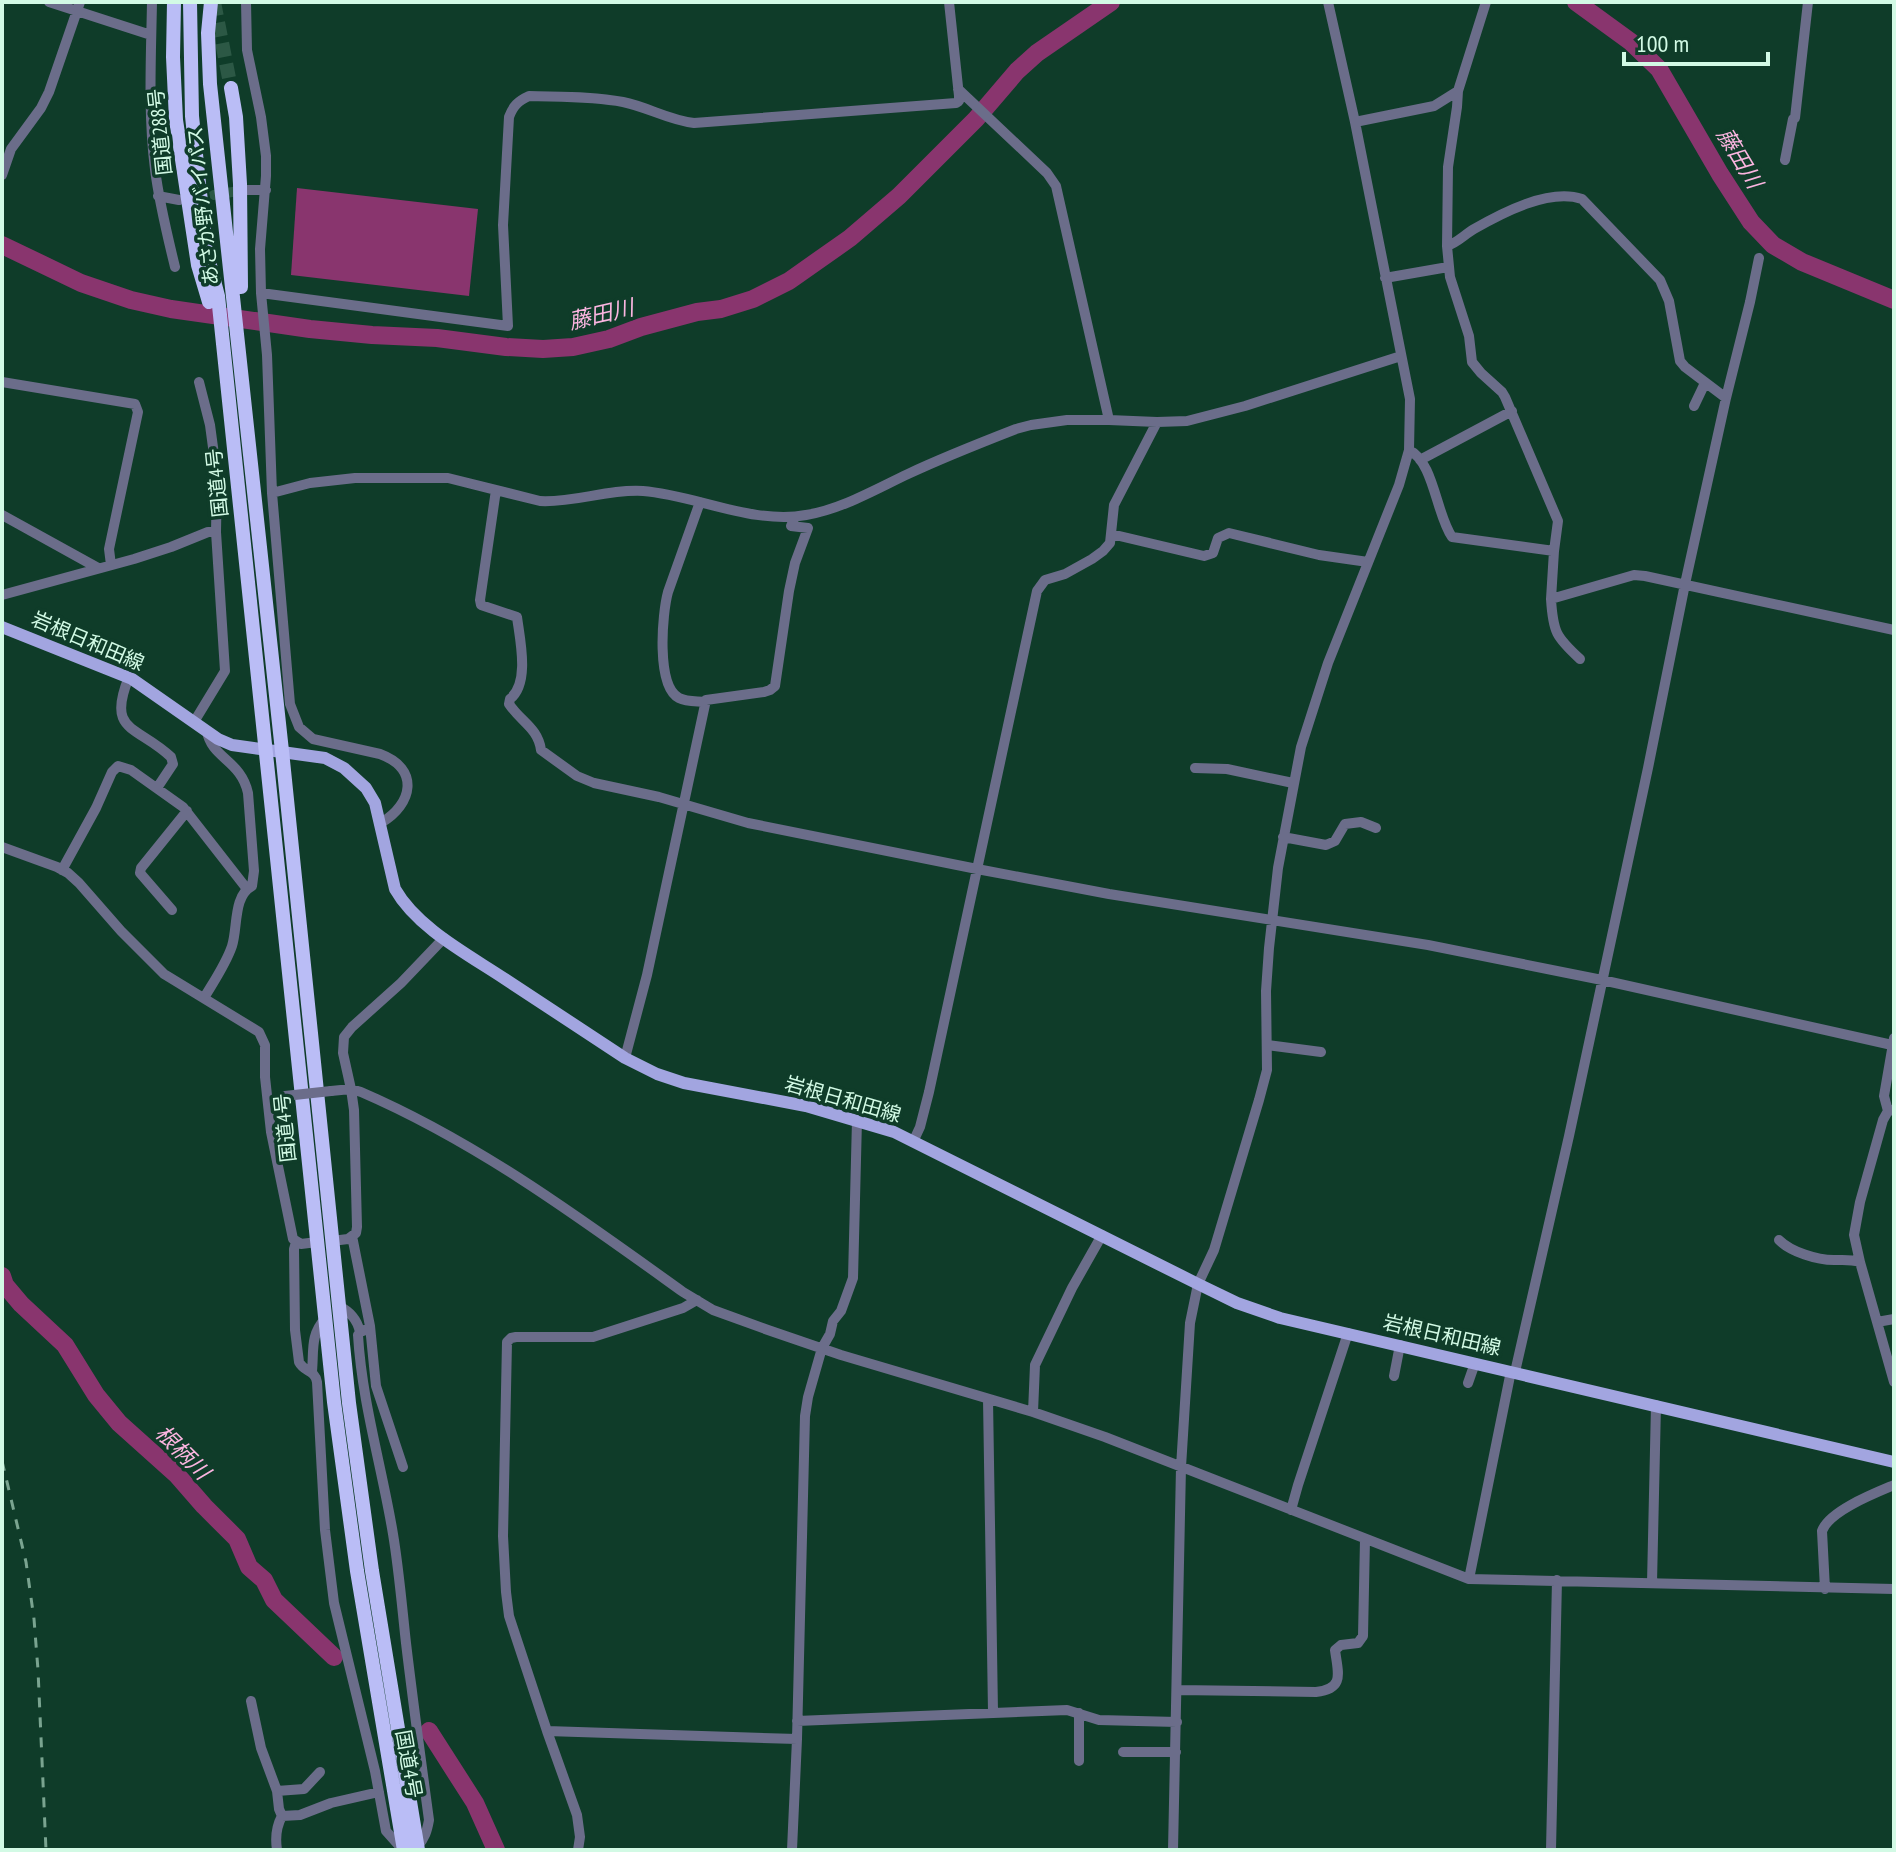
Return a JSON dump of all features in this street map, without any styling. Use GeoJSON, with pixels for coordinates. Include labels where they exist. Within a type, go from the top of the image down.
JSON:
{"type":"FeatureCollection","features":[{"type":"Feature","properties":{"kind":"highway","name":"国道288号"},"geometry":{"type":"LineString","coordinates":[[174,2],[177,136],[198,265],[225,296],[231,350],[229,398]]}},
{"type":"Feature","properties":{"kind":"highway","name":"あさか野バイパス"},"geometry":{"type":"LineString","coordinates":[[190,2],[192,116],[206,250],[225,296]]}},
{"type":"Feature","properties":{"kind":"highway","name":"あさか野バイパス"},"geometry":{"type":"LineString","coordinates":[[211,2],[208,33],[210,84],[225,296]]}},
{"type":"Feature","properties":{"kind":"highway","name":"国道288号"},"geometry":{"type":"LineString","coordinates":[[231,88],[240,184],[239,269],[225,296],[231,350],[244,406]]}},
{"type":"Feature","properties":{"kind":"highway","name":"国道4号"},"geometry":{"type":"LineString","coordinates":[[229,398],[265,749],[325,1242],[339,1306],[349,1403],[411,1849]]}},
{"type":"Feature","properties":{"kind":"highway","name":"国道4号"},"geometry":{"type":"LineString","coordinates":[[244,406],[282,751],[325,1242],[325,1319],[357,1571],[411,1849]]}},
{"type":"Feature","properties":{"kind":"main road","name":"岩根日和田線"},"geometry":{"type":"LineString","coordinates":[[2,627],[129,677],[232,745],[325,758],[344,768],[366,788],[375,803],[395,889],[409,909],[444,938],[625,1058],[657,1074],[733,1094],[806,1106],[894,1132],[1254,1310],[1894,1462]]}},
{"type":"Feature","properties":{"kind":"street"},"geometry":{"type":"LineString","coordinates":[[49,2],[78,7],[151,35]]}},
{"type":"Feature","properties":{"kind":"street"},"geometry":{"type":"LineString","coordinates":[[152,2],[152,136],[158,196],[175,267]]}},
{"type":"Feature","properties":{"kind":"street"},"geometry":{"type":"LineString","coordinates":[[246,2],[247,50],[264,135],[266,166],[260,249],[262,297],[272,493],[290,704],[296,723],[313,739],[390,757],[401,766],[407,776],[407,794],[399,810],[381,823]]}},
{"type":"Feature","properties":{"kind":"street"},"geometry":{"type":"LineString","coordinates":[[262,297],[508,326],[503,225],[509,117],[513,107],[529,96],[619,101],[672,120],[694,123],[956,103],[959,101],[949,2]]}},
{"type":"Feature","properties":{"kind":"street"},"geometry":{"type":"LineString","coordinates":[[1173,1850],[1181,1467],[1188,1343],[1198,1284],[1214,1250],[1267,1070],[1266,991],[1273,919],[1283,837],[1301,747],[1324,675],[1399,485],[1409,450],[1410,399],[1328,2]]}},
{"type":"Feature","properties":{"kind":"street"},"geometry":{"type":"LineString","coordinates":[[1486,2],[1458,91],[1448,167],[1448,267],[1469,336],[1472,362],[1502,392],[1558,521],[1551,599],[1554,628],[1561,642],[1580,659]]}},
{"type":"Feature","properties":{"kind":"street"},"geometry":{"type":"LineString","coordinates":[[1785,160],[1795,118],[1808,2]]}},
{"type":"Feature","properties":{"kind":"street"},"geometry":{"type":"LineString","coordinates":[[2,175],[11,149],[49,92],[78,7]]}},
{"type":"Feature","properties":{"kind":"street"},"geometry":{"type":"LineString","coordinates":[[958,89],[1047,173],[1056,186],[1109,420]]}},
{"type":"Feature","properties":{"kind":"street"},"geometry":{"type":"LineString","coordinates":[[1355,122],[1434,106],[1458,91]]}},
{"type":"Feature","properties":{"kind":"street"},"geometry":{"type":"LineString","coordinates":[[245,190],[266,190]]}},
{"type":"Feature","properties":{"kind":"street"},"geometry":{"type":"LineString","coordinates":[[1447,246],[1523,205],[1566,195],[1582,199],[1660,280],[1669,301],[1680,361],[1726,398]]}},
{"type":"Feature","properties":{"kind":"street"},"geometry":{"type":"LineString","coordinates":[[158,196],[179,200]]}},
{"type":"Feature","properties":{"kind":"street"},"geometry":{"type":"LineString","coordinates":[[1469,1579],[1513,1371],[1569,1136],[1685,584],[1759,258]]}},
{"type":"Feature","properties":{"kind":"street"},"geometry":{"type":"LineString","coordinates":[[1385,278],[1448,267]]}},
{"type":"Feature","properties":{"kind":"street"},"geometry":{"type":"LineString","coordinates":[[272,493],[310,483],[355,478],[448,478],[525,499],[551,502],[589,495],[648,492],[737,511],[795,517],[821,512],[1031,425],[1067,420],[1187,421],[1401,356]]}},
{"type":"Feature","properties":{"kind":"street"},"geometry":{"type":"LineString","coordinates":[[2,382],[135,404],[138,412],[109,549],[111,565]]}},
{"type":"Feature","properties":{"kind":"street"},"geometry":{"type":"LineString","coordinates":[[194,722],[225,671],[216,532],[217,477],[210,425],[199,382]]}},
{"type":"Feature","properties":{"kind":"street"},"geometry":{"type":"LineString","coordinates":[[1694,406],[1705,383]]}},
{"type":"Feature","properties":{"kind":"street"},"geometry":{"type":"LineString","coordinates":[[1420,460],[1512,411]]}},
{"type":"Feature","properties":{"kind":"street"},"geometry":{"type":"LineString","coordinates":[[913,1142],[929,1092],[1037,591],[1045,580],[1065,574],[1103,551],[1110,543],[1119,493],[1157,422]]}},
{"type":"Feature","properties":{"kind":"street"},"geometry":{"type":"LineString","coordinates":[[1409,450],[1415,453],[1428,472],[1443,522],[1452,537],[1554,551]]}},
{"type":"Feature","properties":{"kind":"street"},"geometry":{"type":"LineString","coordinates":[[496,490],[480,600],[481,605],[517,617],[522,656],[520,687],[509,704],[539,738],[541,750],[577,776],[594,783],[659,797],[748,823],[977,869],[1109,894],[1428,945],[1893,1041],[1884,1096],[1891,1111],[1884,1115],[1854,1235],[1894,1382]]}},
{"type":"Feature","properties":{"kind":"street"},"geometry":{"type":"LineString","coordinates":[[700,502],[665,605],[663,632],[666,672],[674,694],[683,700],[705,702],[708,699],[764,692],[775,686],[789,591],[808,528],[791,526],[795,517]]}},
{"type":"Feature","properties":{"kind":"street"},"geometry":{"type":"LineString","coordinates":[[2,515],[98,568]]}},
{"type":"Feature","properties":{"kind":"street"},"geometry":{"type":"LineString","coordinates":[[2,595],[153,554],[208,532],[216,532]]}},
{"type":"Feature","properties":{"kind":"street"},"geometry":{"type":"LineString","coordinates":[[1111,534],[1204,556],[1213,553],[1218,538],[1229,533],[1319,555],[1368,562]]}},
{"type":"Feature","properties":{"kind":"street"},"geometry":{"type":"LineString","coordinates":[[1551,599],[1634,575],[1894,630]]}},
{"type":"Feature","properties":{"kind":"street"},"geometry":{"type":"LineString","coordinates":[[129,677],[120,698],[124,722],[171,757],[173,764],[157,788]]}},
{"type":"Feature","properties":{"kind":"street"},"geometry":{"type":"LineString","coordinates":[[625,1058],[647,975],[705,702]]}},
{"type":"Feature","properties":{"kind":"street"},"geometry":{"type":"LineString","coordinates":[[204,998],[233,944],[241,896],[252,886],[254,871],[246,781],[213,747],[207,731]]}},
{"type":"Feature","properties":{"kind":"street"},"geometry":{"type":"LineString","coordinates":[[62,870],[114,768],[118,766],[131,770],[187,811],[247,889]]}},
{"type":"Feature","properties":{"kind":"street"},"geometry":{"type":"LineString","coordinates":[[1195,768],[1227,769],[1293,783]]}},
{"type":"Feature","properties":{"kind":"street"},"geometry":{"type":"LineString","coordinates":[[172,910],[140,873],[187,811]]}},
{"type":"Feature","properties":{"kind":"street"},"geometry":{"type":"LineString","coordinates":[[1283,837],[1326,845],[1335,841],[1345,824],[1361,822],[1376,828]]}},
{"type":"Feature","properties":{"kind":"street"},"geometry":{"type":"LineString","coordinates":[[2,847],[62,870],[79,883],[164,974],[259,1032],[265,1045],[271,1132],[291,1234],[301,1244],[342,1241],[356,1233],[351,1089],[343,1053],[344,1037],[444,938]]}},
{"type":"Feature","properties":{"kind":"street"},"geometry":{"type":"LineString","coordinates":[[1267,1045],[1321,1052]]}},
{"type":"Feature","properties":{"kind":"street"},"geometry":{"type":"LineString","coordinates":[[267,1097],[351,1089],[416,1118],[491,1160],[697,1300],[729,1316],[1105,1437],[1469,1579],[1894,1589]]}},
{"type":"Feature","properties":{"kind":"street"},"geometry":{"type":"LineString","coordinates":[[792,1850],[805,1416],[822,1348],[853,1278],[857,1120]]}},
{"type":"Feature","properties":{"kind":"street"},"geometry":{"type":"LineString","coordinates":[[1033,1412],[1035,1365],[1102,1235]]}},
{"type":"Feature","properties":{"kind":"street"},"geometry":{"type":"LineString","coordinates":[[352,1236],[376,1386],[403,1467]]}},
{"type":"Feature","properties":{"kind":"street"},"geometry":{"type":"LineString","coordinates":[[1779,1240],[1787,1249],[1803,1254],[1860,1262]]}},
{"type":"Feature","properties":{"kind":"street"},"geometry":{"type":"LineString","coordinates":[[296,1242],[295,1330],[299,1362],[302,1367],[312,1371],[317,1382],[322,1498],[331,1582],[386,1831],[411,1849],[423,1841],[429,1820],[393,1530],[361,1381],[358,1335],[365,1330]]}},
{"type":"Feature","properties":{"kind":"street"},"geometry":{"type":"LineString","coordinates":[[578,1850],[577,1815],[512,1628],[506,1592],[503,1536],[507,1342],[516,1337],[593,1337],[683,1308],[697,1300]]}},
{"type":"Feature","properties":{"kind":"street"},"geometry":{"type":"LineString","coordinates":[[339,1306],[348,1311],[365,1330]]}},
{"type":"Feature","properties":{"kind":"street"},"geometry":{"type":"LineString","coordinates":[[312,1371],[313,1339],[325,1319]]}},
{"type":"Feature","properties":{"kind":"street"},"geometry":{"type":"LineString","coordinates":[[1877,1322],[1894,1319]]}},
{"type":"Feature","properties":{"kind":"street"},"geometry":{"type":"LineString","coordinates":[[1291,1510],[1348,1333]]}},
{"type":"Feature","properties":{"kind":"street"},"geometry":{"type":"LineString","coordinates":[[1394,1376],[1400,1345]]}},
{"type":"Feature","properties":{"kind":"street"},"geometry":{"type":"LineString","coordinates":[[1468,1383],[1475,1363]]}},
{"type":"Feature","properties":{"kind":"street"},"geometry":{"type":"LineString","coordinates":[[988,1399],[993,1712]]}},
{"type":"Feature","properties":{"kind":"street"},"geometry":{"type":"LineString","coordinates":[[1652,1583],[1656,1405]]}},
{"type":"Feature","properties":{"kind":"street"},"geometry":{"type":"LineString","coordinates":[[1825,1589],[1824,1525],[1852,1505],[1894,1485]]}},
{"type":"Feature","properties":{"kind":"street"},"geometry":{"type":"LineString","coordinates":[[1177,1690],[1316,1692],[1335,1687],[1338,1677],[1335,1650],[1341,1645],[1358,1643],[1363,1636],[1365,1539]]}},
{"type":"Feature","properties":{"kind":"street"},"geometry":{"type":"LineString","coordinates":[[1551,1850],[1557,1580]]}},
{"type":"Feature","properties":{"kind":"street"},"geometry":{"type":"LineString","coordinates":[[251,1701],[261,1748],[277,1791],[282,1816]]}},
{"type":"Feature","properties":{"kind":"street"},"geometry":{"type":"LineString","coordinates":[[797,1721],[1067,1710],[1099,1720],[1177,1722]]}},
{"type":"Feature","properties":{"kind":"street"},"geometry":{"type":"LineString","coordinates":[[1079,1713],[1079,1761]]}},
{"type":"Feature","properties":{"kind":"street"},"geometry":{"type":"LineString","coordinates":[[547,1731],[797,1739]]}},
{"type":"Feature","properties":{"kind":"street"},"geometry":{"type":"LineString","coordinates":[[1123,1752],[1176,1752]]}},
{"type":"Feature","properties":{"kind":"street"},"geometry":{"type":"LineString","coordinates":[[277,1791],[304,1789],[320,1772]]}},
{"type":"Feature","properties":{"kind":"street"},"geometry":{"type":"LineString","coordinates":[[282,1816],[300,1815],[331,1803],[379,1792]]}},
{"type":"Feature","properties":{"kind":"street"},"geometry":{"type":"LineString","coordinates":[[277,1850],[277,1825],[282,1816]]}},
{"type":"Feature","properties":{"kind":"shaded area"},"geometry":{"type":"Polygon","coordinates":[[[297,188],[478,209],[469,296],[291,275],[297,188]]]}},
{"type":"Feature","properties":{"kind":"waterway","name":"藤田川"},"geometry":{"type":"LineString","coordinates":[[2,245],[81,283],[131,300],[171,309],[372,335],[437,338],[506,347],[573,347],[697,312],[721,309],[753,299],[789,281],[850,238],[899,196],[1037,53],[1111,2]]}},
{"type":"Feature","properties":{"kind":"waterway","name":"藤田川"},"geometry":{"type":"LineString","coordinates":[[1576,2],[1631,42],[1659,69],[1751,222],[1773,245],[1802,262],[1894,300]]}},
{"type":"Feature","properties":{"kind":"waterway","name":"根柄川"},"geometry":{"type":"LineString","coordinates":[[2,1276],[5,1285],[21,1304],[65,1345],[96,1395],[119,1423],[177,1475],[237,1539],[249,1567],[264,1580],[274,1600],[334,1657]]}},
{"type":"Feature","properties":{"kind":"waterway","name":"根柄川"},"geometry":{"type":"LineString","coordinates":[[429,1731],[475,1803],[496,1850]]}},
{"type":"Feature","properties":{"kind":"tunnel"},"geometry":{"type":"LineString","coordinates":[[214,2],[231,88]]}},
{"type":"Feature","properties":{"kind":"tunnel"},"geometry":{"type":"LineString","coordinates":[[195,198],[245,190]]}},
{"type":"Feature","properties":{"kind":"railway"},"geometry":{"type":"LineString","coordinates":[[2,1461],[26,1562],[34,1619],[46,1850]]}}]}
